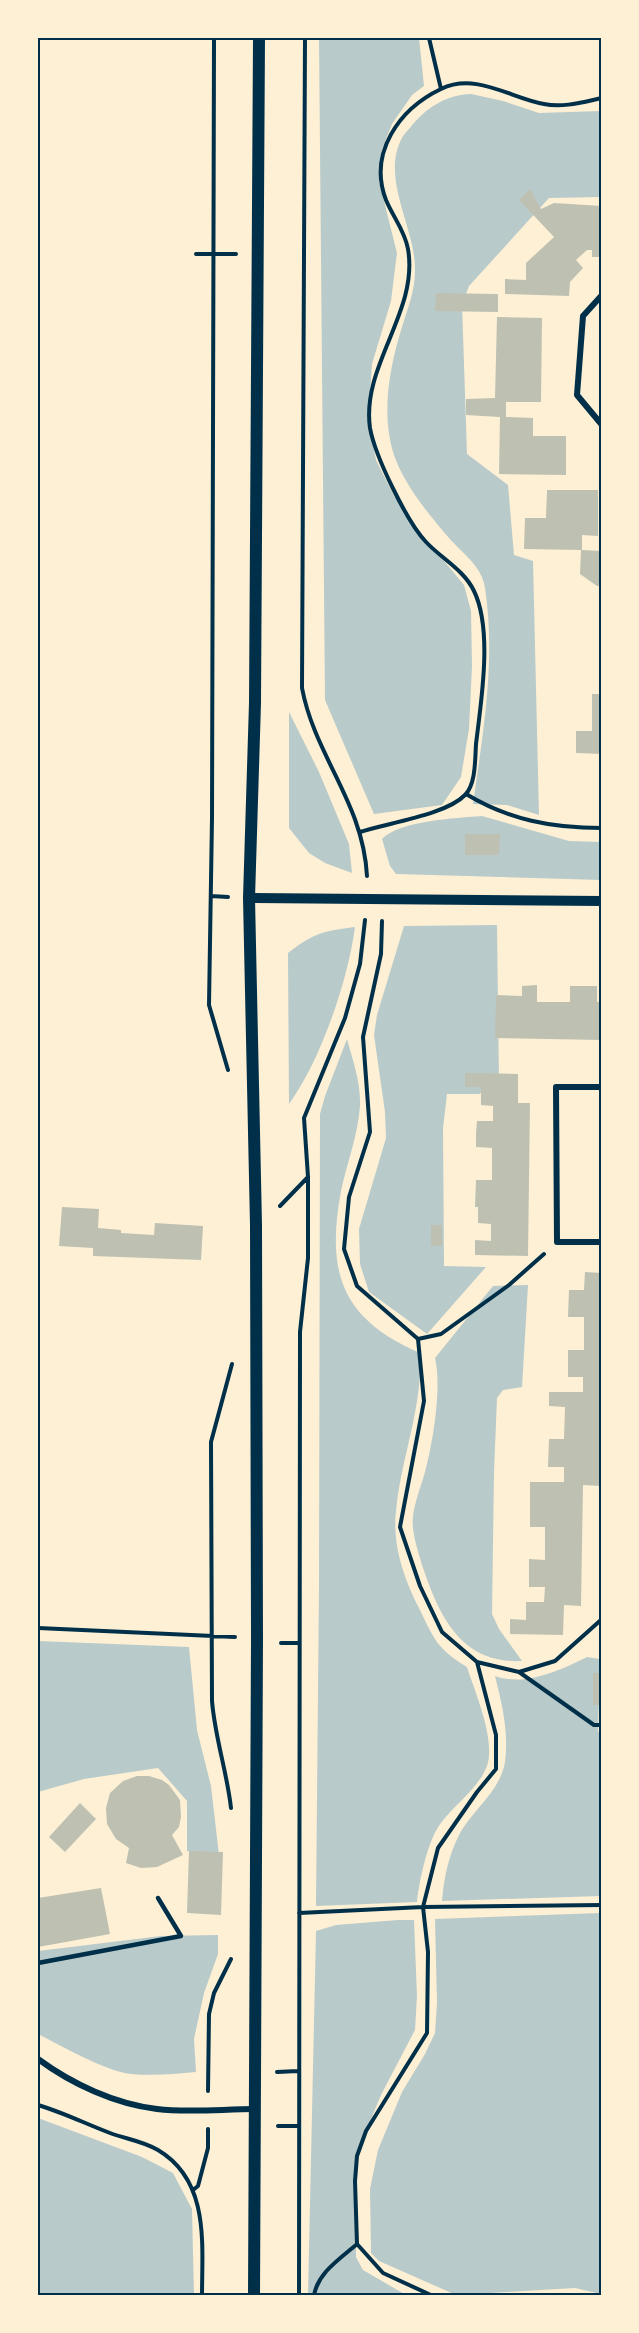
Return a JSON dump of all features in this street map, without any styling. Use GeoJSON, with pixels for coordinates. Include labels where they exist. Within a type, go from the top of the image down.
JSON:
{"type":"FeatureCollection","features":[{"type":"Feature","properties":{"kind":"main road"},"geometry":{"type":"LineString","coordinates":[[254,2295],[256,1225],[249,898],[255,703],[259,38]]}},
{"type":"Feature","properties":{"kind":"street"},"geometry":{"type":"LineString","coordinates":[[602,295],[583,316],[577,395],[602,425]]}},
{"type":"Feature","properties":{"kind":"street"},"geometry":{"type":"LineString","coordinates":[[249,898],[602,901]]}},
{"type":"Feature","properties":{"kind":"street"},"geometry":{"type":"LineString","coordinates":[[602,1087],[556,1087],[557,1242],[602,1242]]}},
{"type":"Feature","properties":{"kind":"street"},"geometry":{"type":"LineString","coordinates":[[38,2059],[76,2083],[135,2106],[160,2109],[256,2109]]}},
{"type":"Feature","properties":{"kind":"lane"},"geometry":{"type":"LineString","coordinates":[[38,1963],[181,1936],[158,1898]]}},
{"type":"Feature","properties":{"kind":"path"},"geometry":{"type":"LineString","coordinates":[[214,38],[212,818],[209,1005],[230,1078]]}},
{"type":"Feature","properties":{"kind":"path"},"geometry":{"type":"LineString","coordinates":[[299,2295],[300,1332],[308,1258],[308,1177],[304,1118],[345,1018],[360,964],[367,899],[366,865],[360,832],[341,783],[313,727],[302,688],[305,38]]}},
{"type":"Feature","properties":{"kind":"path"},"geometry":{"type":"LineString","coordinates":[[429,38],[441,89]]}},
{"type":"Feature","properties":{"kind":"path"},"geometry":{"type":"LineString","coordinates":[[360,832],[442,808],[466,794],[475,761],[483,687],[483,634],[474,592],[464,576],[425,542],[416,529],[379,455],[370,428],[370,405],[374,381],[396,323],[409,271],[405,237],[382,186],[383,149],[391,130],[403,116],[441,89],[464,82],[479,84],[544,105],[562,105],[602,98]]}},
{"type":"Feature","properties":{"kind":"path"},"geometry":{"type":"LineString","coordinates":[[196,254],[258,254]]}},
{"type":"Feature","properties":{"kind":"path"},"geometry":{"type":"LineString","coordinates":[[466,794],[479,802],[538,824],[568,828],[602,828]]}},
{"type":"Feature","properties":{"kind":"path"},"geometry":{"type":"LineString","coordinates":[[383,899],[381,954],[363,1037],[370,1132],[349,1197],[344,1249],[357,1286],[418,1339],[424,1401],[400,1527],[420,1586],[442,1632],[477,1662],[519,1672],[594,1725],[602,1725]]}},
{"type":"Feature","properties":{"kind":"path"},"geometry":{"type":"LineString","coordinates":[[256,1225],[276,1210],[308,1177]]}},
{"type":"Feature","properties":{"kind":"path"},"geometry":{"type":"LineString","coordinates":[[418,1339],[441,1334],[509,1285],[557,1242]]}},
{"type":"Feature","properties":{"kind":"path"},"geometry":{"type":"LineString","coordinates":[[231,1812],[227,1779],[214,1719],[211,1442],[233,1357]]}},
{"type":"Feature","properties":{"kind":"path"},"geometry":{"type":"LineString","coordinates":[[519,1672],[555,1660],[602,1619]]}},
{"type":"Feature","properties":{"kind":"path"},"geometry":{"type":"LineString","coordinates":[[38,1628],[212,1636]]}},
{"type":"Feature","properties":{"kind":"path"},"geometry":{"type":"LineString","coordinates":[[433,2295],[383,2273],[357,2244],[355,2181],[360,2144],[427,2033],[428,1952],[423,1907],[438,1848],[496,1769],[496,1736],[477,1662]]}},
{"type":"Feature","properties":{"kind":"path"},"geometry":{"type":"LineString","coordinates":[[299,1913],[423,1907],[602,1905]]}},
{"type":"Feature","properties":{"kind":"path"},"geometry":{"type":"LineString","coordinates":[[193,2190],[198,2186],[208,2148],[209,2014],[214,1993],[232,1959],[234,1950]]}},
{"type":"Feature","properties":{"kind":"path"},"geometry":{"type":"LineString","coordinates":[[38,2105],[112,2134],[147,2144],[159,2151],[179,2169],[198,2201],[201,2225],[202,2295]]}},
{"type":"Feature","properties":{"kind":"path"},"geometry":{"type":"LineString","coordinates":[[314,2295],[318,2282],[324,2274],[357,2244]]}},
{"type":"Feature","properties":{"kind":"shaded area"},"geometry":{"type":"Polygon","coordinates":[[[319,38],[419,38],[424,86],[412,95],[392,124],[381,152],[379,181],[397,253],[391,301],[372,364],[368,422],[376,460],[394,496],[415,526],[464,585],[471,611],[472,666],[469,729],[461,777],[442,805],[374,814],[325,700],[319,38]]]}},
{"type":"Feature","properties":{"kind":"shaded area"},"geometry":{"type":"Polygon","coordinates":[[[471,94],[503,101],[539,113],[601,111],[601,197],[549,198],[469,286],[462,304],[467,454],[508,485],[514,555],[533,561],[539,815],[507,805],[473,804],[489,670],[485,588],[476,567],[441,529],[409,486],[397,463],[389,437],[388,389],[415,278],[414,254],[397,187],[396,153],[404,134],[425,112],[446,99],[471,94]]]}},
{"type":"Feature","properties":{"kind":"shaded area"},"geometry":{"type":"Polygon","coordinates":[[[289,712],[319,772],[349,844],[352,873],[325,863],[309,853],[289,828],[289,712]]]}},
{"type":"Feature","properties":{"kind":"shaded area"},"geometry":{"type":"Polygon","coordinates":[[[482,816],[569,841],[601,842],[601,880],[396,874],[390,866],[382,839],[390,833],[414,824],[482,816]]]}},
{"type":"Feature","properties":{"kind":"shaded area"},"geometry":{"type":"Polygon","coordinates":[[[497,925],[499,1082],[479,1094],[447,1094],[443,1128],[444,1266],[486,1267],[427,1334],[369,1292],[360,1264],[359,1229],[386,1138],[385,1112],[374,1035],[377,1015],[404,926],[497,925]]]}},
{"type":"Feature","properties":{"kind":"shaded area"},"geometry":{"type":"Polygon","coordinates":[[[355,927],[346,971],[331,1019],[312,1065],[289,1104],[288,953],[319,934],[355,927]]]}},
{"type":"Feature","properties":{"kind":"shaded area"},"geometry":{"type":"Polygon","coordinates":[[[347,1039],[358,1080],[360,1106],[355,1138],[341,1191],[337,1220],[336,1246],[339,1269],[345,1290],[356,1308],[372,1325],[393,1340],[420,1353],[415,1413],[396,1511],[395,1524],[400,1561],[433,1636],[449,1655],[467,1667],[487,1730],[489,1755],[487,1766],[478,1782],[436,1830],[425,1861],[417,1902],[316,1906],[320,1114],[347,1039]]]}},
{"type":"Feature","properties":{"kind":"shaded area"},"geometry":{"type":"Polygon","coordinates":[[[528,1285],[522,1387],[503,1390],[497,1398],[494,1472],[492,1614],[499,1629],[522,1661],[501,1660],[483,1654],[468,1645],[455,1633],[436,1602],[422,1565],[414,1534],[413,1516],[434,1430],[438,1384],[435,1358],[493,1286],[528,1285]]]}},
{"type":"Feature","properties":{"kind":"shaded area"},"geometry":{"type":"Polygon","coordinates":[[[38,1641],[189,1647],[197,1730],[211,1786],[219,1855],[187,1851],[187,1801],[158,1768],[84,1779],[38,1792],[38,1641]]]}},
{"type":"Feature","properties":{"kind":"shaded area"},"geometry":{"type":"Polygon","coordinates":[[[587,1657],[600,1659],[598,1731],[602,1739],[601,1896],[442,1901],[447,1868],[455,1843],[498,1783],[505,1762],[505,1729],[495,1676],[518,1680],[542,1676],[587,1657]]]}},
{"type":"Feature","properties":{"kind":"shaded area"},"geometry":{"type":"Polygon","coordinates":[[[601,1913],[601,2294],[575,2288],[456,2295],[379,2261],[371,2253],[370,2189],[378,2150],[402,2092],[435,2033],[437,2003],[435,1919],[601,1913]]]}},
{"type":"Feature","properties":{"kind":"shaded area"},"geometry":{"type":"Polygon","coordinates":[[[414,1920],[417,1996],[415,2030],[381,2095],[359,2148],[356,2175],[356,2257],[363,2270],[406,2295],[308,2296],[316,1931],[336,1925],[414,1920]]]}},
{"type":"Feature","properties":{"kind":"shaded area"},"geometry":{"type":"Polygon","coordinates":[[[218,1935],[218,1954],[204,1993],[194,2039],[196,2072],[147,2075],[121,2072],[38,2034],[38,1951],[161,1936],[218,1935]]]}},
{"type":"Feature","properties":{"kind":"shaded area"},"geometry":{"type":"Polygon","coordinates":[[[38,2118],[142,2157],[173,2173],[192,2209],[194,2295],[38,2295],[38,2118]]]}},
{"type":"Feature","properties":{"kind":"building"},"geometry":{"type":"Polygon","coordinates":[[[530,189],[541,209],[554,203],[602,206],[602,257],[592,257],[592,250],[587,250],[576,260],[583,268],[570,282],[569,296],[505,294],[505,279],[526,280],[526,263],[554,237],[519,200],[530,189]]]}},
{"type":"Feature","properties":{"kind":"building"},"geometry":{"type":"Polygon","coordinates":[[[436,293],[498,294],[498,312],[435,311],[436,293]]]}},
{"type":"Feature","properties":{"kind":"building"},"geometry":{"type":"Polygon","coordinates":[[[497,317],[542,318],[541,402],[506,402],[506,417],[533,418],[533,436],[566,436],[566,475],[499,474],[500,417],[466,415],[466,399],[495,398],[497,317]]]}},
{"type":"Feature","properties":{"kind":"building"},"geometry":{"type":"Polygon","coordinates":[[[547,490],[598,490],[598,536],[582,535],[582,550],[602,551],[602,586],[597,586],[580,574],[581,550],[524,549],[525,518],[546,518],[547,490]]]}},
{"type":"Feature","properties":{"kind":"building"},"geometry":{"type":"Polygon","coordinates":[[[592,694],[602,694],[602,754],[576,753],[576,731],[592,731],[592,694]]]}},
{"type":"Feature","properties":{"kind":"building"},"geometry":{"type":"Polygon","coordinates":[[[465,834],[500,834],[499,855],[465,855],[465,834]]]}},
{"type":"Feature","properties":{"kind":"building"},"geometry":{"type":"Polygon","coordinates":[[[537,985],[537,1002],[570,1002],[570,986],[597,986],[597,1002],[602,1002],[602,1040],[495,1038],[496,995],[522,996],[522,986],[537,985]]]}},
{"type":"Feature","properties":{"kind":"building"},"geometry":{"type":"Polygon","coordinates":[[[465,1073],[518,1074],[518,1103],[530,1103],[528,1256],[475,1255],[475,1240],[491,1241],[491,1224],[478,1223],[478,1207],[475,1207],[476,1180],[492,1180],[492,1148],[476,1147],[476,1133],[477,1121],[493,1121],[493,1106],[481,1105],[481,1087],[465,1087],[465,1073]]]}},
{"type":"Feature","properties":{"kind":"building"},"geometry":{"type":"Polygon","coordinates":[[[62,1207],[99,1209],[98,1228],[121,1230],[121,1233],[154,1235],[155,1223],[203,1226],[201,1260],[93,1256],[93,1248],[59,1246],[62,1207]]]}},
{"type":"Feature","properties":{"kind":"building"},"geometry":{"type":"Polygon","coordinates":[[[431,1225],[442,1225],[442,1246],[431,1246],[431,1225]]]}},
{"type":"Feature","properties":{"kind":"building"},"geometry":{"type":"Polygon","coordinates":[[[585,1272],[602,1273],[602,1469],[601,1486],[583,1485],[581,1606],[564,1605],[563,1635],[510,1634],[510,1619],[526,1620],[526,1602],[544,1602],[545,1587],[529,1587],[529,1559],[545,1560],[545,1527],[530,1527],[530,1482],[564,1482],[564,1467],[548,1467],[549,1439],[564,1439],[565,1407],[549,1406],[549,1392],[583,1392],[583,1377],[568,1377],[568,1350],[584,1350],[584,1317],[568,1317],[569,1290],[584,1290],[585,1272]]]}},
{"type":"Feature","properties":{"kind":"building"},"geometry":{"type":"Polygon","coordinates":[[[593,1673],[602,1673],[602,1705],[593,1705],[593,1673]]]}},
{"type":"Feature","properties":{"kind":"building"},"geometry":{"type":"Polygon","coordinates":[[[137,1776],[149,1776],[162,1780],[169,1785],[180,1800],[179,1827],[172,1835],[183,1855],[157,1867],[141,1868],[126,1863],[129,1848],[116,1839],[107,1824],[106,1808],[110,1793],[123,1781],[137,1776]]]}},
{"type":"Feature","properties":{"kind":"building"},"geometry":{"type":"Polygon","coordinates":[[[80,1803],[96,1819],[65,1852],[49,1837],[80,1803]]]}},
{"type":"Feature","properties":{"kind":"building"},"geometry":{"type":"Polygon","coordinates":[[[189,1851],[223,1852],[221,1915],[187,1913],[189,1851]]]}},
{"type":"Feature","properties":{"kind":"building"},"geometry":{"type":"Polygon","coordinates":[[[101,1888],[110,1934],[38,1947],[38,1898],[101,1888]]]}}]}
